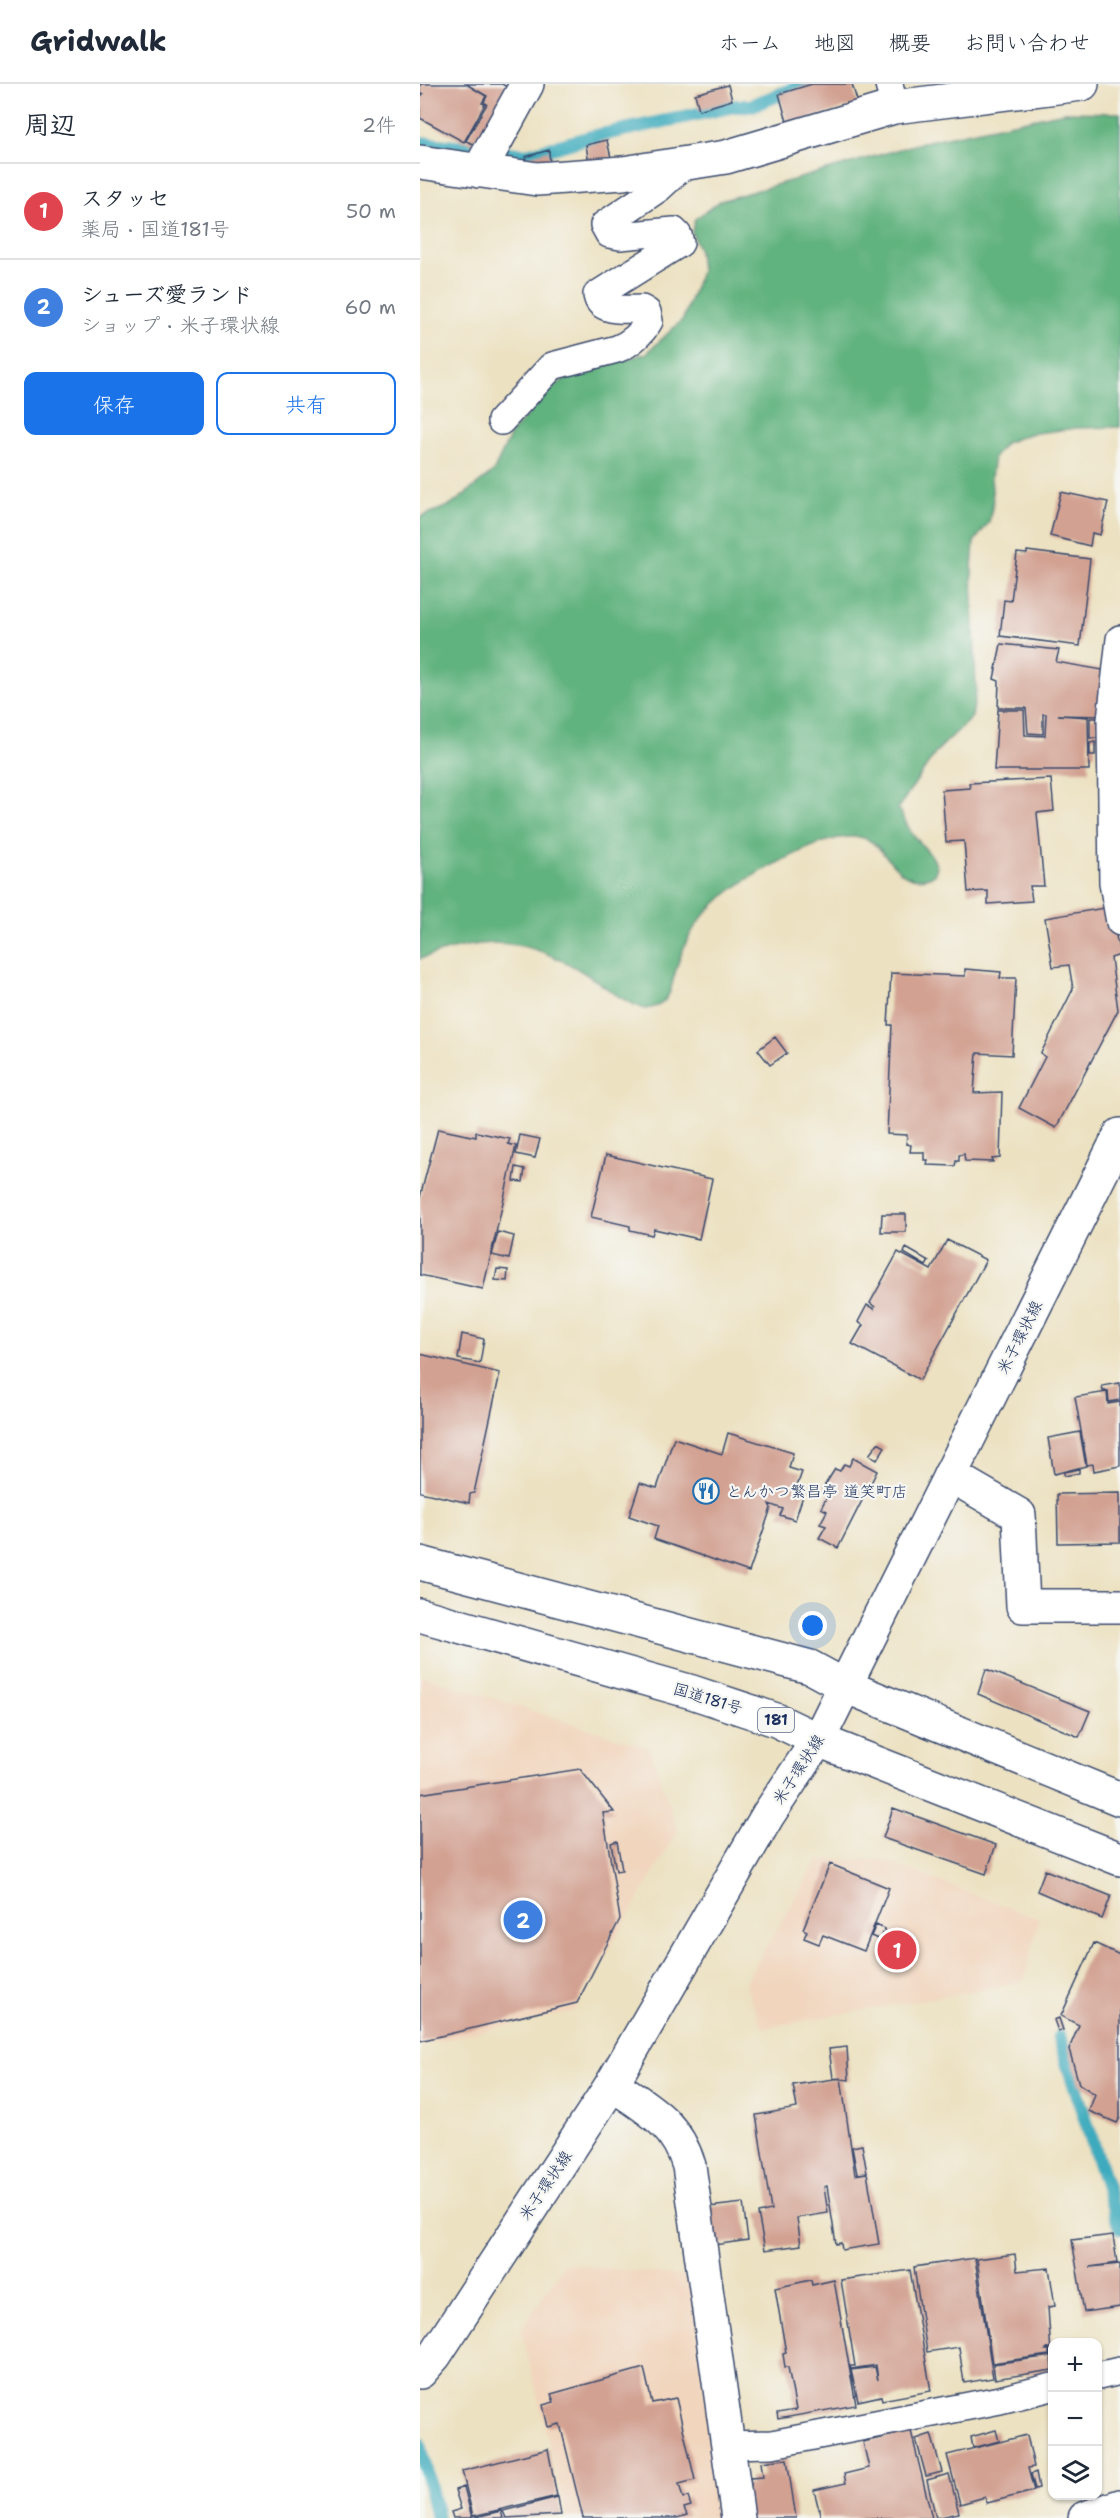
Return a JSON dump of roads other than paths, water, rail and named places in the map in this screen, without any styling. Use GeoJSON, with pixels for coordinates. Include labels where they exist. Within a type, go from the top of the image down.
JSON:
{"type":"FeatureCollection","features":[{"type":"Feature","properties":{"kind":"main road"},"geometry":{"type":"LineString","coordinates":[[479,171],[527,84]]}},
{"type":"Feature","properties":{"kind":"main road"},"geometry":{"type":"LineString","coordinates":[[420,162],[537,178],[622,173],[684,165],[771,145],[892,95],[1082,84]]}},
{"type":"Feature","properties":{"kind":"main road","name":"米子環状線"},"geometry":{"type":"LineString","coordinates":[[420,2372],[435,2355],[612,2084],[768,1815],[818,1740],[1120,1135]]}},
{"type":"Feature","properties":{"kind":"main road"},"geometry":{"type":"LineString","coordinates":[[950,1475],[1019,1515],[1023,1606],[1120,1606]]}},
{"type":"Feature","properties":{"kind":"main road"},"geometry":{"type":"LineString","coordinates":[[420,1563],[810,1667],[845,1686],[1120,1799]]}},
{"type":"Feature","properties":{"kind":"main road","name":"国道181号"},"geometry":{"type":"LineString","coordinates":[[420,1615],[692,1692],[776,1720],[818,1740],[1120,1859]]}},
{"type":"Feature","properties":{"kind":"main road"},"geometry":{"type":"LineString","coordinates":[[612,2084],[665,2121],[684,2150],[689,2166],[738,2518]]}},
{"type":"Feature","properties":{"kind":"main road"},"geometry":{"type":"LineString","coordinates":[[1085,2518],[1120,2506]]}},
{"type":"Feature","properties":{"kind":"lane"},"geometry":{"type":"LineString","coordinates":[[501,421],[552,366],[626,346],[645,328],[649,321],[647,312],[642,309],[606,308],[599,302],[597,295],[680,243],[678,235],[674,231],[620,236],[609,234],[604,225],[660,188],[684,165]]}},
{"type":"Feature","properties":{"kind":"lane"},"geometry":{"type":"LineString","coordinates":[[1120,639],[1111,720],[1116,776],[1113,883],[1120,922]]}},
{"type":"Feature","properties":{"kind":"lane"},"geometry":{"type":"LineString","coordinates":[[1102,2375],[1120,2371]]}},
{"type":"Feature","properties":{"kind":"lane"},"geometry":{"type":"LineString","coordinates":[[728,2445],[771,2444],[1000,2400],[1048,2388]]}},
{"type":"Feature","properties":{"kind":"waterway"},"geometry":{"type":"LineString","coordinates":[[420,143],[527,155],[591,137],[735,106],[750,106],[807,84]]}},
{"type":"Feature","properties":{"kind":"waterway"},"geometry":{"type":"LineString","coordinates":[[1059,2037],[1120,2228]]}},
{"type":"Feature","properties":{"kind":"waterway"},"geometry":{"type":"LineString","coordinates":[[420,2444],[437,2518]]}},
{"type":"Feature","properties":{"kind":"place","name":"とんかつ繁昌亭 道笑町店"},"geometry":{"type":"Point","coordinates":[706,1491]}},
{"type":"Feature","properties":{"kind":"place","name":"シューズ愛ランド"},"geometry":{"type":"Point","coordinates":[523,1920]}},
{"type":"Feature","properties":{"kind":"place","name":"スタッセ"},"geometry":{"type":"Point","coordinates":[897,1950]}}]}
